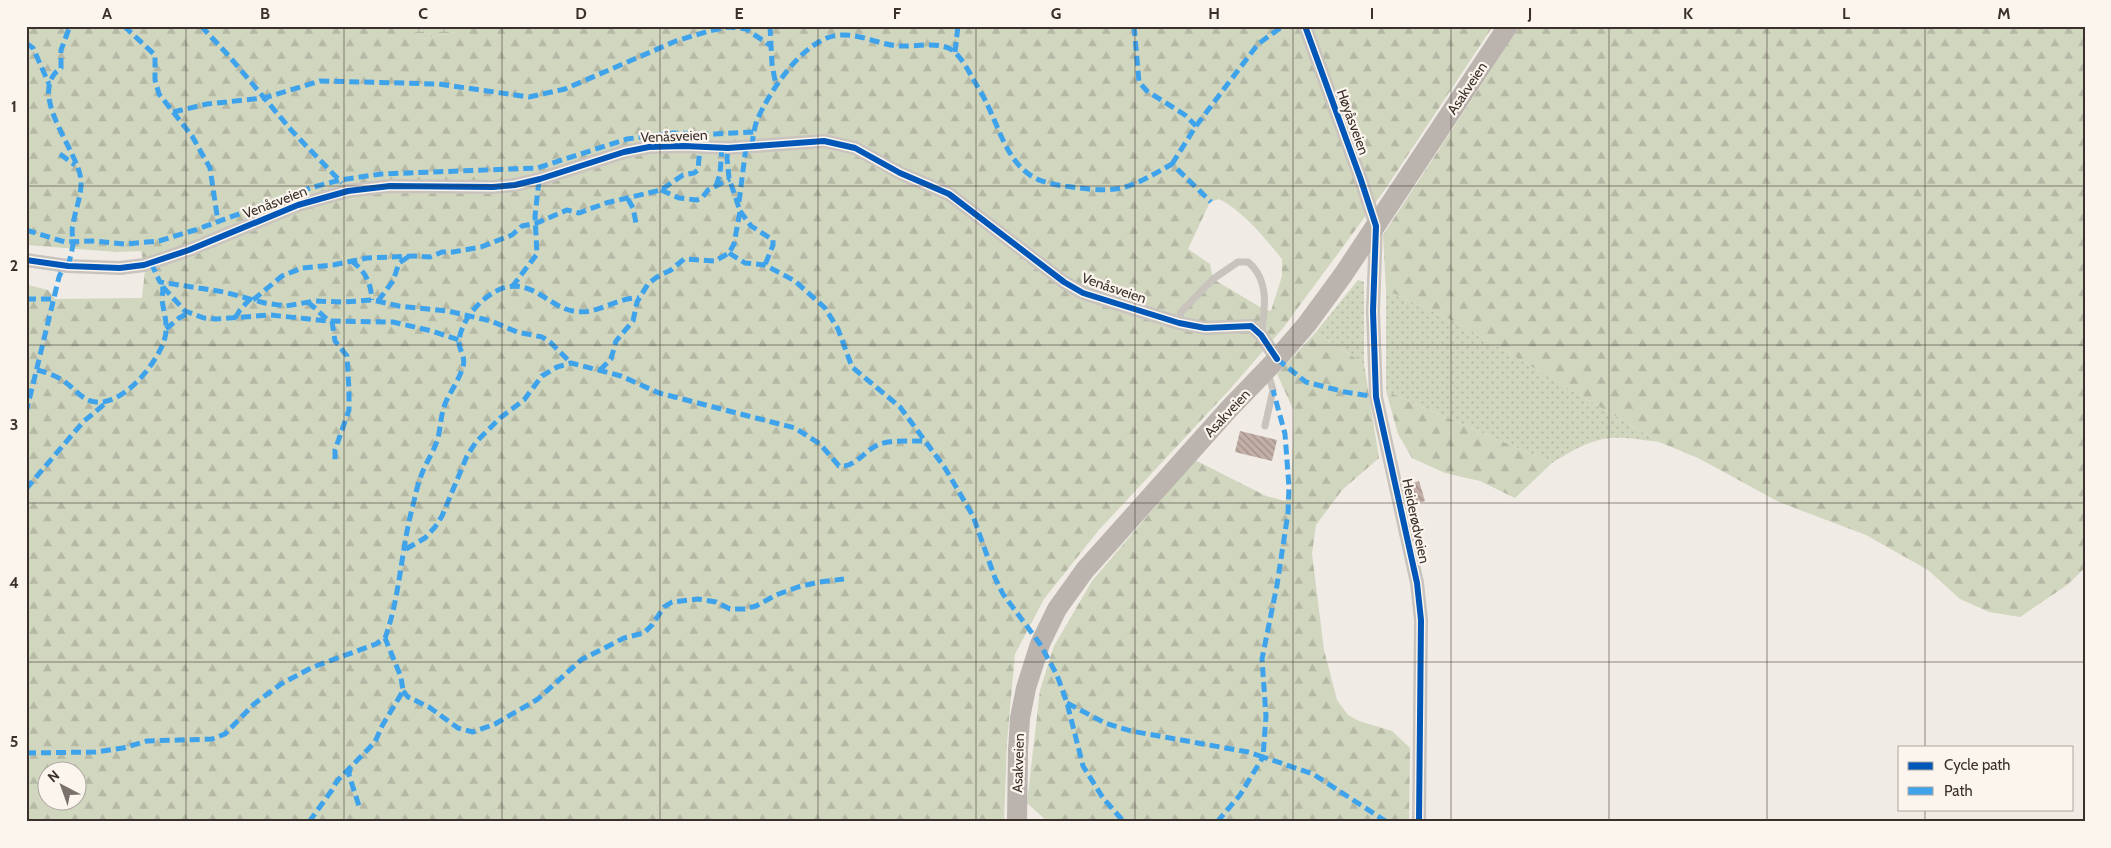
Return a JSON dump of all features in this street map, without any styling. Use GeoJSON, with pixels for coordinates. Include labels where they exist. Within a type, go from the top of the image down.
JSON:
{"type":"FeatureCollection","features":[{"type":"Feature","properties":{"kind":"main road","name":"Asakveien"},"geometry":{"type":"LineString","coordinates":[[1017,822],[1018,750],[1026,688],[1040,644],[1057,610],[1086,570],[1228,410],[1272,365],[1324,302],[1508,26]]}},
{"type":"Feature","properties":{"kind":"street","name":"Høyåsveien"},"geometry":{"type":"LineString","coordinates":[[1305,26],[1376,226]]}},
{"type":"Feature","properties":{"kind":"street","name":"Venåsveien"},"geometry":{"type":"LineString","coordinates":[[26,260],[68,266],[120,268],[144,265],[189,250],[298,205],[348,191],[390,186],[493,187],[515,185],[540,180],[624,152],[649,147],[728,148],[824,141],[836,142],[855,148],[900,173],[949,194],[1064,282],[1083,293],[1178,323],[1205,328],[1251,326],[1261,335]]}},
{"type":"Feature","properties":{"kind":"street","name":"Heiderødveien"},"geometry":{"type":"LineString","coordinates":[[1376,226],[1373,311],[1376,397],[1417,583],[1421,620],[1419,822]]}},
{"type":"Feature","properties":{"kind":"street"},"geometry":{"type":"LineString","coordinates":[[1261,335],[1272,365]]}},
{"type":"Feature","properties":{"kind":"lane"},"geometry":{"type":"LineString","coordinates":[[1178,323],[1181,312],[1213,279],[1238,262],[1248,262],[1254,267],[1265,293],[1265,310],[1261,335]]}},
{"type":"Feature","properties":{"kind":"lane"},"geometry":{"type":"LineString","coordinates":[[1265,426],[1273,390],[1272,365]]}},
{"type":"Feature","properties":{"kind":"green space"},"geometry":{"type":"Polygon","coordinates":[[[26,26],[409,26],[422,39],[456,32],[463,26],[1493,26],[1384,191],[1283,328],[1231,388],[1098,531],[1044,599],[1015,654],[1007,742],[1004,822],[26,822],[26,278],[28,285],[48,290],[55,299],[142,298],[145,270],[141,251],[117,252],[26,245],[26,26]],[[1219,199],[1210,202],[1188,249],[1210,264],[1213,279],[1265,310],[1271,311],[1282,276],[1282,259],[1261,234],[1228,204],[1219,199]]]}},
{"type":"Feature","properties":{"kind":"green space"},"geometry":{"type":"Polygon","coordinates":[[[409,26],[463,26],[456,32],[422,39],[409,26]]]}},
{"type":"Feature","properties":{"kind":"green space"},"geometry":{"type":"Polygon","coordinates":[[[1520,26],[2085,26],[2085,568],[2067,585],[2020,617],[1989,612],[1960,599],[1928,570],[1866,535],[1779,502],[1698,458],[1659,442],[1458,323],[1386,290],[1383,235],[1520,26]]]}},
{"type":"Feature","properties":{"kind":"green space"},"geometry":{"type":"Polygon","coordinates":[[[1358,280],[1364,282],[1364,364],[1316,332],[1358,280]]]}},
{"type":"Feature","properties":{"kind":"green space"},"geometry":{"type":"Polygon","coordinates":[[[1386,290],[1458,323],[1659,442],[1629,438],[1606,439],[1581,447],[1552,463],[1386,391],[1386,290]]]}},
{"type":"Feature","properties":{"kind":"green space"},"geometry":{"type":"Polygon","coordinates":[[[1316,332],[1364,364],[1379,458],[1342,490],[1316,525],[1312,554],[1324,650],[1337,700],[1348,715],[1359,721],[1392,731],[1410,748],[1409,822],[1048,822],[1027,803],[1040,690],[1054,646],[1092,581],[1195,460],[1266,496],[1285,501],[1291,489],[1294,411],[1277,374],[1316,332]]]}},
{"type":"Feature","properties":{"kind":"green space"},"geometry":{"type":"Polygon","coordinates":[[[1386,391],[1552,463],[1515,498],[1480,481],[1445,473],[1412,458],[1398,434],[1386,391]]]}},
{"type":"Feature","properties":{"kind":"building"},"geometry":{"type":"Polygon","coordinates":[[[1240,431],[1277,440],[1272,461],[1235,452],[1240,431]]]}},
{"type":"Feature","properties":{"kind":"building"},"geometry":{"type":"Polygon","coordinates":[[[1419,481],[1425,501],[1414,504],[1407,485],[1419,481]]]}},
{"type":"Feature","properties":{"kind":"marked path"},"geometry":{"type":"LineString","coordinates":[[68,266],[73,244],[72,227],[81,180],[73,156],[53,114],[49,100],[49,87],[54,75],[61,68],[61,50],[70,26]]}},
{"type":"Feature","properties":{"kind":"marked path"},"geometry":{"type":"LineString","coordinates":[[124,26],[155,55],[155,80],[159,94],[192,136],[210,168],[218,222]]}},
{"type":"Feature","properties":{"kind":"marked path"},"geometry":{"type":"LineString","coordinates":[[201,26],[229,56],[292,131],[342,183]]}},
{"type":"Feature","properties":{"kind":"marked path"},"geometry":{"type":"LineString","coordinates":[[770,26],[772,64],[776,86]]}},
{"type":"Feature","properties":{"kind":"marked path"},"geometry":{"type":"LineString","coordinates":[[955,52],[958,26]]}},
{"type":"Feature","properties":{"kind":"marked path"},"geometry":{"type":"LineString","coordinates":[[1134,26],[1139,82],[1147,91],[1185,115],[1196,126]]}},
{"type":"Feature","properties":{"kind":"marked path"},"geometry":{"type":"LineString","coordinates":[[1172,164],[1196,126],[1258,44],[1283,26]]}},
{"type":"Feature","properties":{"kind":"marked path"},"geometry":{"type":"LineString","coordinates":[[173,112],[207,104],[264,98],[320,81],[439,84],[529,97],[565,89],[676,41],[709,31],[728,27],[746,29],[771,46]]}},
{"type":"Feature","properties":{"kind":"marked path"},"geometry":{"type":"LineString","coordinates":[[752,146],[757,120],[780,81],[802,55],[828,38],[848,35],[893,45],[940,46],[952,50],[964,63],[1013,158],[1031,176],[1048,183],[1060,185],[1102,190],[1114,189],[1135,184],[1172,164],[1211,202]]}},
{"type":"Feature","properties":{"kind":"marked path"},"geometry":{"type":"LineString","coordinates":[[26,43],[33,48],[49,84]]}},
{"type":"Feature","properties":{"kind":"marked path"},"geometry":{"type":"LineString","coordinates":[[26,230],[65,242],[95,241],[125,244],[159,241],[195,230],[310,188],[340,180],[381,174],[537,168],[627,139],[673,133],[715,134],[754,132]]}},
{"type":"Feature","properties":{"kind":"marked path"},"geometry":{"type":"LineString","coordinates":[[253,300],[282,276],[302,268],[333,265],[367,258],[430,257],[442,252],[481,247],[512,235],[522,226],[537,223],[567,210],[579,213],[606,203],[661,190],[683,175],[694,173],[698,170],[700,146]]}},
{"type":"Feature","properties":{"kind":"marked path"},"geometry":{"type":"LineString","coordinates":[[716,186],[720,174],[722,147]]}},
{"type":"Feature","properties":{"kind":"marked path"},"geometry":{"type":"LineString","coordinates":[[739,202],[746,147]]}},
{"type":"Feature","properties":{"kind":"marked path"},"geometry":{"type":"LineString","coordinates":[[600,370],[611,359],[616,341],[633,321],[637,302],[648,284],[671,270],[684,259],[715,261],[729,253],[734,244],[740,211],[729,178],[728,148]]}},
{"type":"Feature","properties":{"kind":"marked path"},"geometry":{"type":"LineString","coordinates":[[60,154],[75,165]]}},
{"type":"Feature","properties":{"kind":"marked path"},"geometry":{"type":"LineString","coordinates":[[661,190],[679,198],[697,200],[702,198],[708,190],[730,179]]}},
{"type":"Feature","properties":{"kind":"marked path"},"geometry":{"type":"LineString","coordinates":[[512,287],[537,254],[535,216],[539,180]]}},
{"type":"Feature","properties":{"kind":"marked path"},"geometry":{"type":"LineString","coordinates":[[628,199],[633,208],[636,223]]}},
{"type":"Feature","properties":{"kind":"marked path"},"geometry":{"type":"LineString","coordinates":[[740,211],[751,226],[773,240],[773,245],[765,265]]}},
{"type":"Feature","properties":{"kind":"marked path"},"geometry":{"type":"LineString","coordinates":[[729,253],[745,263],[765,265],[795,281],[825,308],[838,329],[852,367],[900,407],[945,468],[973,516],[995,578],[1003,594],[1040,644],[1057,675],[1067,703],[1083,766],[1103,798],[1124,822]]}},
{"type":"Feature","properties":{"kind":"marked path"},"geometry":{"type":"LineString","coordinates":[[378,301],[393,281],[399,263],[408,257]]}},
{"type":"Feature","properties":{"kind":"marked path"},"geometry":{"type":"LineString","coordinates":[[351,261],[360,268],[366,278],[372,300]]}},
{"type":"Feature","properties":{"kind":"marked path"},"geometry":{"type":"LineString","coordinates":[[151,263],[160,282],[224,292],[265,303],[286,306],[315,301],[344,302],[372,300],[399,306],[448,311],[491,321],[517,332],[542,337],[550,342],[571,363]]}},
{"type":"Feature","properties":{"kind":"marked path"},"geometry":{"type":"LineString","coordinates":[[26,413],[59,277],[64,266]]}},
{"type":"Feature","properties":{"kind":"marked path"},"geometry":{"type":"LineString","coordinates":[[37,370],[59,378],[91,401],[107,401],[128,390],[154,361],[164,341],[166,325],[162,285]]}},
{"type":"Feature","properties":{"kind":"marked path"},"geometry":{"type":"LineString","coordinates":[[26,753],[95,752],[123,748],[147,741],[212,739],[225,734],[254,704],[281,684],[313,667],[376,644],[385,638],[394,606],[408,525],[418,484],[437,441],[445,404],[463,367],[464,360],[459,342],[463,325],[468,317],[481,302],[495,291],[514,286],[532,290],[564,308],[582,312],[598,309],[622,300],[639,298]]}},
{"type":"Feature","properties":{"kind":"marked path"},"geometry":{"type":"LineString","coordinates":[[163,287],[185,311],[204,318],[216,319],[270,315],[329,321],[393,322],[432,331],[459,340]]}},
{"type":"Feature","properties":{"kind":"marked path"},"geometry":{"type":"LineString","coordinates":[[26,299],[55,299]]}},
{"type":"Feature","properties":{"kind":"marked path"},"geometry":{"type":"LineString","coordinates":[[235,318],[250,299]]}},
{"type":"Feature","properties":{"kind":"marked path"},"geometry":{"type":"LineString","coordinates":[[308,302],[329,321]]}},
{"type":"Feature","properties":{"kind":"marked path"},"geometry":{"type":"LineString","coordinates":[[166,329],[188,313]]}},
{"type":"Feature","properties":{"kind":"marked path"},"geometry":{"type":"LineString","coordinates":[[332,321],[335,341],[347,356],[349,390],[349,410],[335,450],[335,460]]}},
{"type":"Feature","properties":{"kind":"marked path"},"geometry":{"type":"LineString","coordinates":[[1277,359],[1306,382],[1345,392],[1376,397]]}},
{"type":"Feature","properties":{"kind":"marked path"},"geometry":{"type":"LineString","coordinates":[[406,549],[425,538],[435,527],[442,516],[467,456],[476,442],[500,418],[524,400],[542,376],[557,367],[571,363],[621,376],[659,393],[795,428],[820,444],[839,466],[855,462],[880,444],[896,441],[924,441]]}},
{"type":"Feature","properties":{"kind":"marked path"},"geometry":{"type":"LineString","coordinates":[[1067,703],[1105,723],[1131,731],[1248,752],[1263,757],[1266,716],[1262,659],[1277,585],[1288,513],[1289,487],[1285,434],[1273,390]]}},
{"type":"Feature","properties":{"kind":"marked path"},"geometry":{"type":"LineString","coordinates":[[26,489],[83,422],[107,402]]}},
{"type":"Feature","properties":{"kind":"marked path"},"geometry":{"type":"LineString","coordinates":[[403,691],[408,697],[429,707],[458,728],[473,732],[495,724],[538,699],[581,660],[624,638],[644,633],[664,607],[672,602],[698,599],[716,602],[730,609],[745,609],[798,587],[844,579]]}},
{"type":"Feature","properties":{"kind":"marked path"},"geometry":{"type":"LineString","coordinates":[[309,822],[337,781],[375,742],[382,726],[403,691],[401,677],[385,638]]}},
{"type":"Feature","properties":{"kind":"marked path"},"geometry":{"type":"LineString","coordinates":[[1217,822],[1240,795],[1263,757],[1313,774],[1387,822]]}},
{"type":"Feature","properties":{"kind":"marked path"},"geometry":{"type":"LineString","coordinates":[[350,767],[349,775],[360,809]]}},
{"type":"Feature","properties":{"kind":"cycle path"},"geometry":{"type":"LineString","coordinates":[[1305,26],[1376,226],[1373,311],[1376,397],[1417,583],[1421,620],[1419,822]]}},
{"type":"Feature","properties":{"kind":"cycle path"},"geometry":{"type":"LineString","coordinates":[[26,260],[68,266],[120,268],[144,265],[189,250],[298,205],[348,191],[390,186],[493,187],[515,185],[540,179],[624,152],[649,147],[728,148],[824,141],[855,148],[900,173],[949,194],[1064,282],[1083,293],[1179,323],[1205,328],[1251,326],[1261,335],[1277,359]]}}]}
